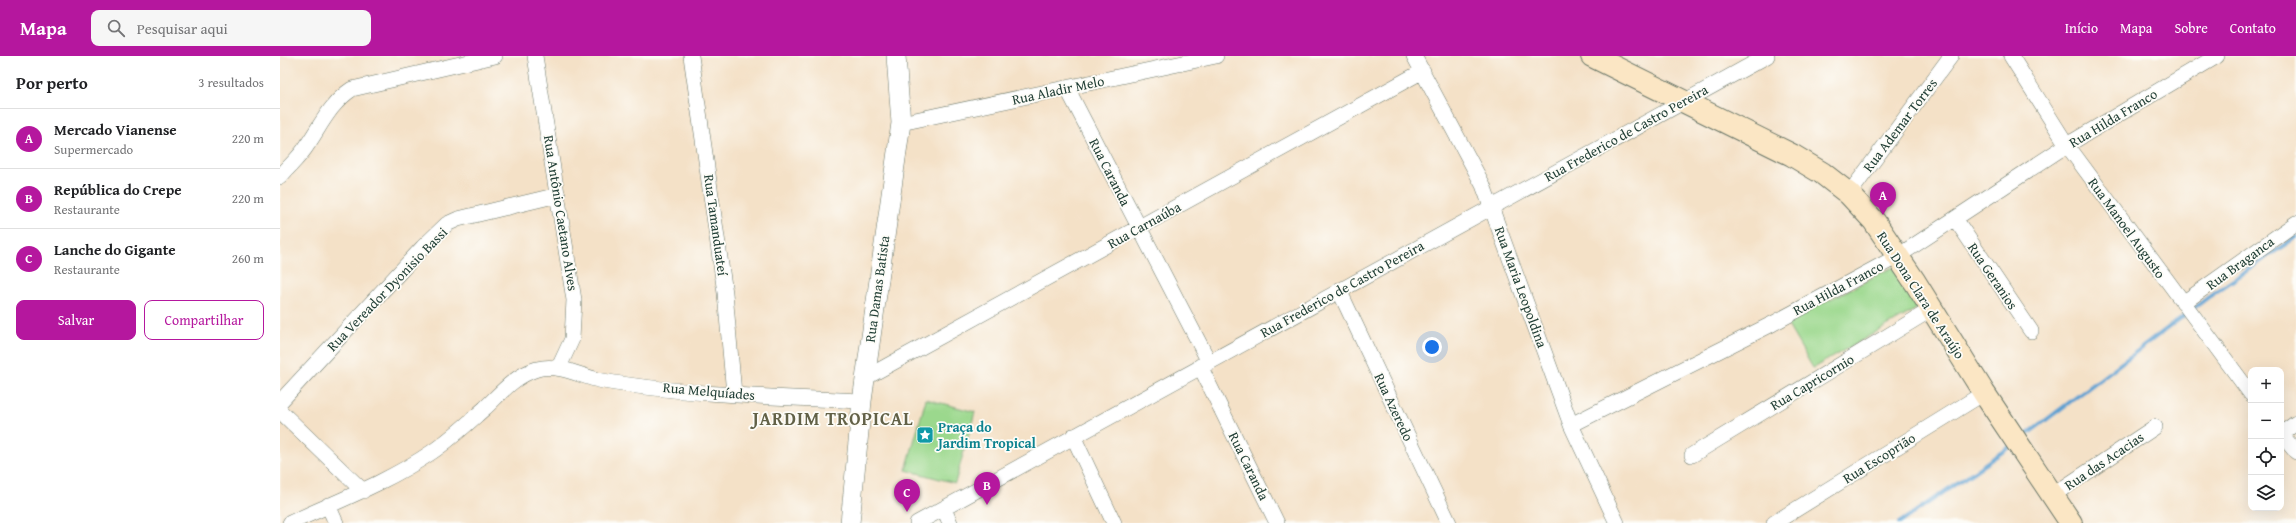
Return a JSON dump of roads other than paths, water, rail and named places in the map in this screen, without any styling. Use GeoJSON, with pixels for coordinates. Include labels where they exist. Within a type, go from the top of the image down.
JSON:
{"type":"FeatureCollection","features":[{"type":"Feature","properties":{"kind":"main road","name":"Rua Dona Clara de Araújo"},"geometry":{"type":"LineString","coordinates":[[1592,56],[1792,155],[1822,173],[1849,194],[1874,221],[1898,256],[1984,392],[2071,523]]}},
{"type":"Feature","properties":{"kind":"street"},"geometry":{"type":"LineString","coordinates":[[280,177],[308,146],[332,108],[342,96],[352,88],[495,56]]}},
{"type":"Feature","properties":{"kind":"street","name":"Rua Antônio Caetano Alves"},"geometry":{"type":"LineString","coordinates":[[535,56],[574,300],[572,339],[559,368]]}},
{"type":"Feature","properties":{"kind":"street","name":"Rua Tamanduateí"},"geometry":{"type":"LineString","coordinates":[[691,56],[724,285],[734,394]]}},
{"type":"Feature","properties":{"kind":"street","name":"Rua Damas Batista"},"geometry":{"type":"LineString","coordinates":[[850,523],[862,401],[901,123],[896,56]]}},
{"type":"Feature","properties":{"kind":"street","name":"Rua Aladir Melo"},"geometry":{"type":"LineString","coordinates":[[901,123],[1216,56]]}},
{"type":"Feature","properties":{"kind":"street","name":"Rua Maria Leopoldina"},"geometry":{"type":"LineString","coordinates":[[1414,56],[1483,185],[1570,426],[1617,523]]}},
{"type":"Feature","properties":{"kind":"street","name":"Rua Frederico de Castro Pereira"},"geometry":{"type":"LineString","coordinates":[[917,523],[1767,56]]}},
{"type":"Feature","properties":{"kind":"street","name":"Rua Ademar Torres"},"geometry":{"type":"LineString","coordinates":[[1849,194],[1951,56]]}},
{"type":"Feature","properties":{"kind":"street","name":"Rua Manoel Augusto"},"geometry":{"type":"LineString","coordinates":[[2011,56],[2067,145],[2248,390]]}},
{"type":"Feature","properties":{"kind":"street","name":"Rua Hilda Franco"},"geometry":{"type":"LineString","coordinates":[[1570,426],[1772,324],[1898,256],[1956,220],[2067,145],[2218,56]]}},
{"type":"Feature","properties":{"kind":"street","name":"Rua Carnaúba"},"geometry":{"type":"LineString","coordinates":[[865,378],[1423,71]]}},
{"type":"Feature","properties":{"kind":"street","name":"Rua Caranda"},"geometry":{"type":"LineString","coordinates":[[1066,88],[1138,228],[1204,364],[1277,523]]}},
{"type":"Feature","properties":{"kind":"street","name":"Rua Vereador Dyonisio Bassi"},"geometry":{"type":"LineString","coordinates":[[280,402],[423,247],[447,224],[474,214],[558,195]]}},
{"type":"Feature","properties":{"kind":"street","name":"Rua Geranios"},"geometry":{"type":"LineString","coordinates":[[1956,220],[2031,331]]}},
{"type":"Feature","properties":{"kind":"street","name":"Rua Braganca"},"geometry":{"type":"LineString","coordinates":[[2188,308],[2296,222]]}},
{"type":"Feature","properties":{"kind":"street","name":"Rua Azeredo"},"geometry":{"type":"LineString","coordinates":[[1339,290],[1449,523]]}},
{"type":"Feature","properties":{"kind":"street","name":"Rua Capricornio"},"geometry":{"type":"LineString","coordinates":[[1692,455],[1932,309]]}},
{"type":"Feature","properties":{"kind":"street"},"geometry":{"type":"LineString","coordinates":[[290,523],[328,505],[363,491],[432,451],[456,434],[510,383],[523,374],[538,369],[559,368]]}},
{"type":"Feature","properties":{"kind":"street","name":"Rua Melquíades"},"geometry":{"type":"LineString","coordinates":[[559,368],[594,380],[617,384],[734,394],[862,401]]}},
{"type":"Feature","properties":{"kind":"street","name":"Rua Escoprião"},"geometry":{"type":"LineString","coordinates":[[1774,523],[1984,392]]}},
{"type":"Feature","properties":{"kind":"street"},"geometry":{"type":"LineString","coordinates":[[280,412],[363,491]]}},
{"type":"Feature","properties":{"kind":"street"},"geometry":{"type":"LineString","coordinates":[[2284,432],[2296,423]]}},
{"type":"Feature","properties":{"kind":"street","name":"Rua das Acacias"},"geometry":{"type":"LineString","coordinates":[[2053,495],[2155,427]]}},
{"type":"Feature","properties":{"kind":"street"},"geometry":{"type":"LineString","coordinates":[[1073,436],[1114,523]]}},
{"type":"Feature","properties":{"kind":"street"},"geometry":{"type":"LineString","coordinates":[[2284,438],[2296,452]]}},
{"type":"Feature","properties":{"kind":"street"},"geometry":{"type":"LineString","coordinates":[[328,505],[336,523]]}},
{"type":"Feature","properties":{"kind":"street"},"geometry":{"type":"LineString","coordinates":[[944,509],[950,523]]}},
{"type":"Feature","properties":{"kind":"waterway"},"geometry":{"type":"LineString","coordinates":[[2021,439],[2210,296],[2296,237]]}},
{"type":"Feature","properties":{"kind":"waterway"},"geometry":{"type":"LineString","coordinates":[[1899,523],[2011,446]]}},
{"type":"Feature","properties":{"kind":"place","name":"Mercado Vianense"},"geometry":{"type":"Point","coordinates":[1883,215]}},
{"type":"Feature","properties":{"kind":"place","name":"Praça do Jardim Tropical"},"geometry":{"type":"Point","coordinates":[925,435]}},
{"type":"Feature","properties":{"kind":"place","name":"República do Crepe"},"geometry":{"type":"Point","coordinates":[987,505]}},
{"type":"Feature","properties":{"kind":"place","name":"Lanche do Gigante"},"geometry":{"type":"Point","coordinates":[907,512]}},
{"type":"Feature","properties":{"kind":"district","name":"JARDIM TROPICAL"},"geometry":{"type":"Point","coordinates":[833,419]}}]}
